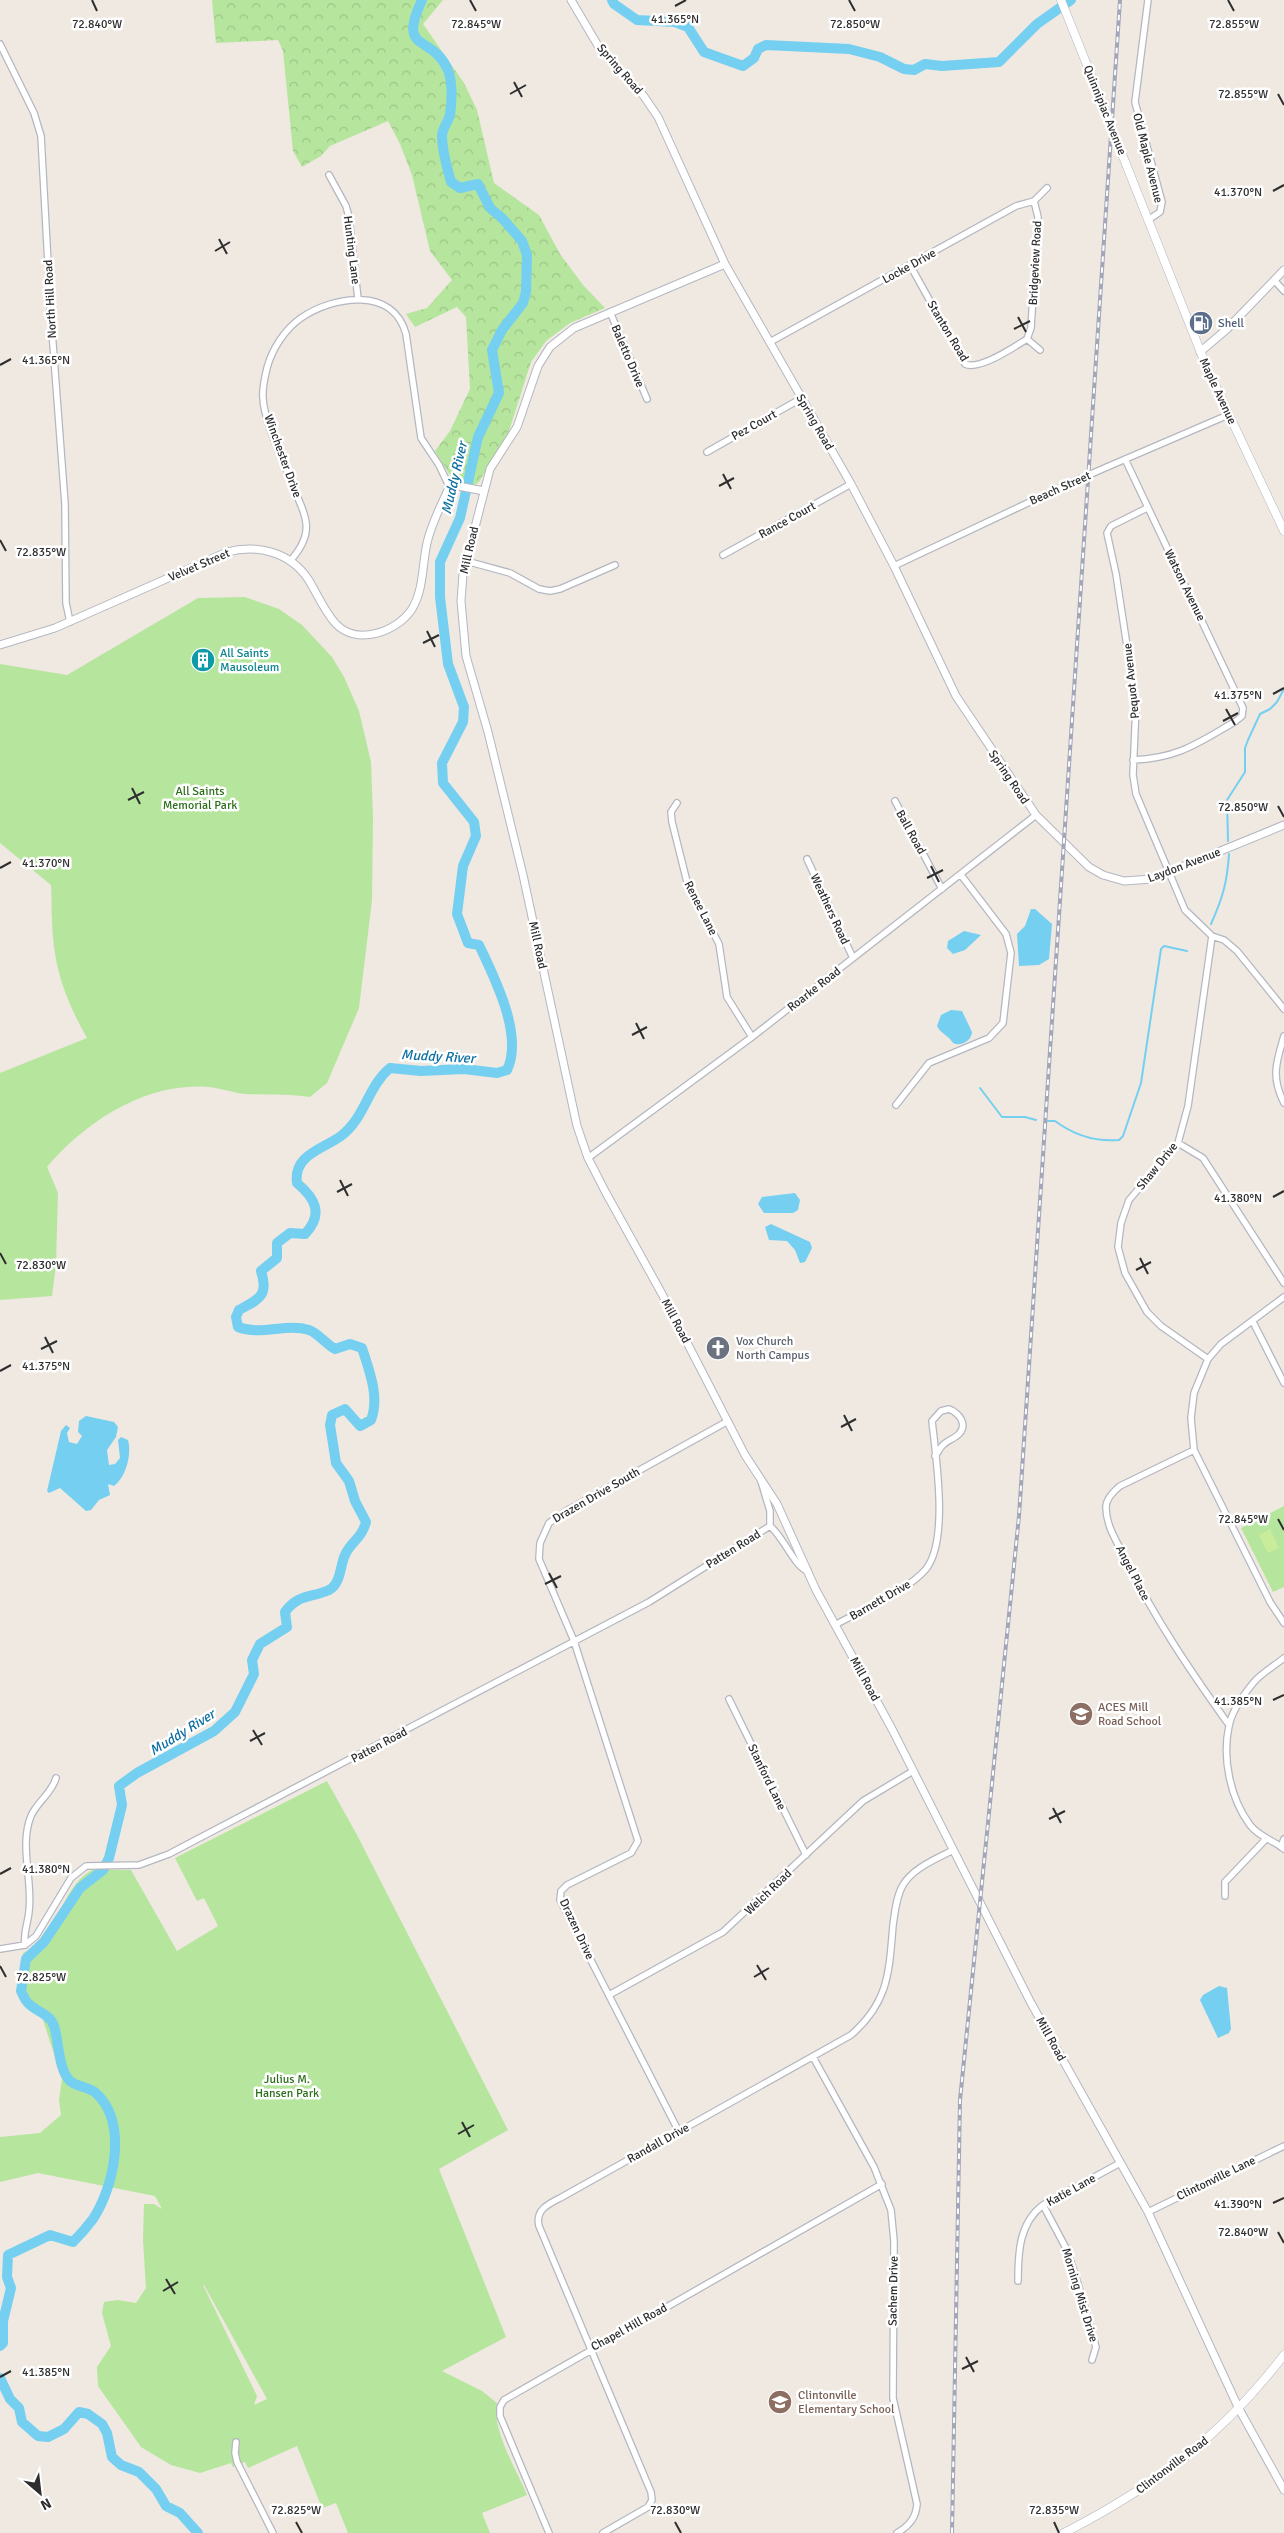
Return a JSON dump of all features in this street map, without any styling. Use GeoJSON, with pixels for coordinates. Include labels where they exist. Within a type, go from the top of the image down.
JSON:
{"type":"FeatureCollection","features":[{"type":"Feature","properties":{"kind":"main road","name":"Quinnipiac Avenue"},"geometry":{"type":"LineString","coordinates":[[1061,0],[1148,220]]}},
{"type":"Feature","properties":{"kind":"main road","name":"Maple Avenue"},"geometry":{"type":"LineString","coordinates":[[1148,220],[1200,352],[1284,531]]}},
{"type":"Feature","properties":{"kind":"main road","name":"Clintonville Road"},"geometry":{"type":"LineString","coordinates":[[1064,2533],[1106,2511],[1165,2474],[1186,2458],[1239,2409],[1284,2356]]}},
{"type":"Feature","properties":{"kind":"street","name":"Spring Road"},"geometry":{"type":"LineString","coordinates":[[571,0],[600,49],[643,95],[658,117],[725,264],[851,484],[894,566],[956,696],[1036,815],[1063,842]]}},
{"type":"Feature","properties":{"kind":"street","name":"Old Maple Avenue"},"geometry":{"type":"LineString","coordinates":[[1148,0],[1135,102],[1162,202],[1160,212],[1148,220]]}},
{"type":"Feature","properties":{"kind":"street","name":"North Hill Road"},"geometry":{"type":"LineString","coordinates":[[0,44],[34,113],[41,136],[51,318],[65,504],[66,603],[70,622]]}},
{"type":"Feature","properties":{"kind":"street","name":"Hunting Lane"},"geometry":{"type":"LineString","coordinates":[[329,174],[341,194],[349,217],[358,299]]}},
{"type":"Feature","properties":{"kind":"street","name":"Locke Drive"},"geometry":{"type":"LineString","coordinates":[[770,342],[1016,206],[1034,201],[1047,188]]}},
{"type":"Feature","properties":{"kind":"street","name":"Bridgeview Road"},"geometry":{"type":"LineString","coordinates":[[1027,339],[1031,328],[1038,217],[1034,201]]}},
{"type":"Feature","properties":{"kind":"street","name":"Mill Road"},"geometry":{"type":"LineString","coordinates":[[725,264],[610,312],[557,338],[543,356],[517,427],[490,469],[466,561],[461,594],[466,656],[488,732],[523,875],[577,1126],[588,1158],[745,1455],[777,1504],[835,1625],[913,1771],[1030,2003],[1148,2212],[1239,2409],[1284,2490]]}},
{"type":"Feature","properties":{"kind":"street","name":"Stanton Road"},"geometry":{"type":"LineString","coordinates":[[910,265],[966,364],[975,367],[983,364],[1027,339]]}},
{"type":"Feature","properties":{"kind":"street"},"geometry":{"type":"LineString","coordinates":[[1200,352],[1227,329],[1284,270]]}},
{"type":"Feature","properties":{"kind":"street"},"geometry":{"type":"LineString","coordinates":[[1274,280],[1284,291]]}},
{"type":"Feature","properties":{"kind":"street","name":"Winchester Drive"},"geometry":{"type":"LineString","coordinates":[[290,561],[302,545],[307,524],[262,398],[269,361],[278,343],[300,319],[326,306],[358,299],[379,302],[389,307],[404,324],[421,438],[440,465],[450,488]]}},
{"type":"Feature","properties":{"kind":"street","name":"Baletto Drive"},"geometry":{"type":"LineString","coordinates":[[610,312],[647,399]]}},
{"type":"Feature","properties":{"kind":"street"},"geometry":{"type":"LineString","coordinates":[[1027,339],[1040,350]]}},
{"type":"Feature","properties":{"kind":"street","name":"Pez Court"},"geometry":{"type":"LineString","coordinates":[[707,452],[802,398]]}},
{"type":"Feature","properties":{"kind":"street","name":"Beach Street"},"geometry":{"type":"LineString","coordinates":[[894,566],[1068,484],[1228,414]]}},
{"type":"Feature","properties":{"kind":"street","name":"Watson Avenue"},"geometry":{"type":"LineString","coordinates":[[1125,459],[1244,712],[1236,721],[1175,754],[1156,759],[1134,760]]}},
{"type":"Feature","properties":{"kind":"street","name":"Rance Court"},"geometry":{"type":"LineString","coordinates":[[723,556],[851,484]]}},
{"type":"Feature","properties":{"kind":"street","name":"Velvet Street"},"geometry":{"type":"LineString","coordinates":[[0,645],[70,622],[227,552],[255,548],[276,553],[290,561],[307,577],[331,618],[342,629],[356,634],[368,635],[391,628],[408,614],[416,601],[430,530],[450,488]]}},
{"type":"Feature","properties":{"kind":"street"},"geometry":{"type":"LineString","coordinates":[[450,488],[474,488],[484,491]]}},
{"type":"Feature","properties":{"kind":"street","name":"Pequot Avenue"},"geometry":{"type":"LineString","coordinates":[[1147,508],[1111,526],[1107,531],[1116,574],[1136,704],[1134,760],[1136,794],[1184,910],[1212,936],[1224,940],[1237,951],[1284,1009]]}},
{"type":"Feature","properties":{"kind":"street"},"geometry":{"type":"LineString","coordinates":[[466,561],[510,573],[540,589],[550,591],[560,589],[616,565]]}},
{"type":"Feature","properties":{"kind":"street","name":"Ball Road"},"geometry":{"type":"LineString","coordinates":[[895,801],[942,889]]}},
{"type":"Feature","properties":{"kind":"street","name":"Renee Lane"},"geometry":{"type":"LineString","coordinates":[[677,803],[671,812],[672,822],[687,882],[720,944],[727,997],[752,1037]]}},
{"type":"Feature","properties":{"kind":"street","name":"Roarke Road"},"geometry":{"type":"LineString","coordinates":[[588,1158],[752,1037],[1036,815]]}},
{"type":"Feature","properties":{"kind":"street","name":"Laydon Avenue"},"geometry":{"type":"LineString","coordinates":[[1063,842],[1089,868],[1116,880],[1142,881],[1168,873],[1284,825]]}},
{"type":"Feature","properties":{"kind":"street","name":"Weathers Road"},"geometry":{"type":"LineString","coordinates":[[807,859],[853,958]]}},
{"type":"Feature","properties":{"kind":"street"},"geometry":{"type":"LineString","coordinates":[[896,1106],[929,1063],[989,1038],[1003,1023],[1011,954],[1006,934],[961,874]]}},
{"type":"Feature","properties":{"kind":"street","name":"Shaw Drive"},"geometry":{"type":"LineString","coordinates":[[1208,1359],[1161,1326],[1148,1312],[1125,1273],[1118,1247],[1120,1223],[1129,1200],[1178,1143],[1188,1106],[1212,936]]}},
{"type":"Feature","properties":{"kind":"street"},"geometry":{"type":"LineString","coordinates":[[1284,1036],[1275,1069],[1277,1087],[1284,1103]]}},
{"type":"Feature","properties":{"kind":"street"},"geometry":{"type":"LineString","coordinates":[[1178,1143],[1203,1158],[1284,1283]]}},
{"type":"Feature","properties":{"kind":"street"},"geometry":{"type":"LineString","coordinates":[[1284,1298],[1220,1344],[1208,1359],[1194,1393],[1191,1418],[1194,1450],[1270,1602],[1284,1623]]}},
{"type":"Feature","properties":{"kind":"street"},"geometry":{"type":"LineString","coordinates":[[1253,1322],[1284,1383]]}},
{"type":"Feature","properties":{"kind":"street","name":"Barnett Drive"},"geometry":{"type":"LineString","coordinates":[[835,1625],[908,1585],[926,1569],[932,1560],[940,1529],[932,1421],[941,1411],[949,1409],[960,1416],[962,1430],[943,1445],[936,1456]]}},
{"type":"Feature","properties":{"kind":"street","name":"Drazen Drive South"},"geometry":{"type":"LineString","coordinates":[[574,1641],[539,1559],[540,1543],[549,1523],[590,1497],[728,1421]]}},
{"type":"Feature","properties":{"kind":"street","name":"Angel Place"},"geometry":{"type":"LineString","coordinates":[[1194,1450],[1120,1486],[1113,1492],[1106,1505],[1108,1524],[1150,1606],[1184,1661],[1229,1725]]}},
{"type":"Feature","properties":{"kind":"street","name":"Patten Road"},"geometry":{"type":"LineString","coordinates":[[762,1479],[762,1487],[770,1511],[770,1526],[783,1538],[800,1567],[808,1571]]}},
{"type":"Feature","properties":{"kind":"street","name":"Patten Road"},"geometry":{"type":"LineString","coordinates":[[25,1945],[36,1936],[71,1878],[86,1866],[97,1864],[113,1866],[139,1865],[169,1854],[384,1743],[506,1675],[673,1588],[719,1556],[770,1526]]}},
{"type":"Feature","properties":{"kind":"street","name":"Drazen Drive"},"geometry":{"type":"LineString","coordinates":[[574,1641],[638,1842],[631,1853],[567,1885],[561,1891],[560,1900],[679,2132]]}},
{"type":"Feature","properties":{"kind":"street"},"geometry":{"type":"LineString","coordinates":[[1284,1658],[1256,1681],[1241,1700],[1229,1725],[1226,1769],[1238,1803],[1250,1826],[1265,1840],[1282,1848],[1284,1839]]}},
{"type":"Feature","properties":{"kind":"street","name":"Stanford Lane"},"geometry":{"type":"LineString","coordinates":[[729,1699],[806,1855]]}},
{"type":"Feature","properties":{"kind":"street","name":"Welch Road"},"geometry":{"type":"LineString","coordinates":[[609,1995],[723,1932],[863,1801],[913,1771]]}},
{"type":"Feature","properties":{"kind":"street"},"geometry":{"type":"LineString","coordinates":[[0,1949],[25,1945],[24,1933],[29,1912],[30,1892],[27,1834],[31,1817],[54,1786],[56,1778]]}},
{"type":"Feature","properties":{"kind":"street"},"geometry":{"type":"LineString","coordinates":[[1225,1896],[1225,1882],[1265,1840]]}},
{"type":"Feature","properties":{"kind":"street","name":"Randall Drive"},"geometry":{"type":"LineString","coordinates":[[603,2533],[648,2507],[652,2500],[651,2492],[539,2226],[539,2213],[547,2205],[851,2035],[867,2021],[877,2008],[888,1978],[895,1911],[903,1885],[913,1873],[952,1850]]}},
{"type":"Feature","properties":{"kind":"street","name":"Sachem Drive"},"geometry":{"type":"LineString","coordinates":[[813,2057],[882,2184],[891,2210],[894,2231],[892,2398],[917,2504],[912,2522],[897,2533]]}},
{"type":"Feature","properties":{"kind":"street","name":"Clintonville Lane"},"geometry":{"type":"LineString","coordinates":[[1148,2212],[1284,2146]]}},
{"type":"Feature","properties":{"kind":"street","name":"Katie Lane"},"geometry":{"type":"LineString","coordinates":[[1018,2281],[1018,2262],[1022,2237],[1034,2213],[1044,2205],[1120,2163]]}},
{"type":"Feature","properties":{"kind":"street","name":"Chapel Hill Road"},"geometry":{"type":"LineString","coordinates":[[549,2533],[500,2416],[500,2407],[511,2394],[882,2184]]}},
{"type":"Feature","properties":{"kind":"street","name":"Morning Mist Drive"},"geometry":{"type":"LineString","coordinates":[[1044,2205],[1067,2250],[1078,2284],[1096,2347],[1092,2360]]}},
{"type":"Feature","properties":{"kind":"street"},"geometry":{"type":"LineString","coordinates":[[236,2442],[237,2462],[273,2533]]}},
{"type":"Feature","properties":{"kind":"green space"},"geometry":{"type":"Polygon","coordinates":[[[212,0],[443,0],[423,24],[464,83],[477,110],[494,183],[539,215],[560,254],[583,285],[605,308],[570,323],[546,341],[531,362],[509,431],[479,482],[475,485],[453,480],[435,451],[450,431],[470,389],[466,317],[457,307],[415,327],[406,314],[427,308],[452,280],[430,251],[412,175],[400,144],[388,121],[330,146],[321,156],[302,167],[293,151],[283,51],[278,40],[216,43],[212,0]]]}},
{"type":"Feature","properties":{"kind":"green space","name":"All Saints Memorial Park"},"geometry":{"type":"Polygon","coordinates":[[[245,597],[279,609],[302,625],[332,657],[344,677],[359,711],[371,762],[373,818],[372,900],[359,1008],[327,1083],[310,1097],[246,1094],[218,1088],[185,1087],[162,1091],[140,1098],[118,1108],[79,1135],[47,1167],[58,1193],[56,1265],[52,1296],[0,1300],[0,1073],[87,1038],[72,1010],[58,967],[53,937],[51,885],[0,843],[0,664],[67,675],[198,598],[245,597]]]}},
{"type":"Feature","properties":{"kind":"green space"},"geometry":{"type":"Polygon","coordinates":[[[1284,1506],[1284,1587],[1273,1592],[1241,1528],[1284,1506]]]}},
{"type":"Feature","properties":{"kind":"green space"},"geometry":{"type":"Polygon","coordinates":[[[1270,1529],[1279,1548],[1268,1553],[1259,1535],[1270,1529]]]}},
{"type":"Feature","properties":{"kind":"green space","name":"Julius M. Hansen Park"},"geometry":{"type":"Polygon","coordinates":[[[327,1781],[357,1835],[508,2130],[439,2169],[506,2337],[442,2371],[482,2391],[497,2403],[496,2413],[501,2437],[527,2495],[482,2513],[490,2533],[348,2533],[336,2503],[322,2508],[297,2446],[248,2468],[245,2462],[233,2467],[231,2463],[200,2473],[171,2465],[141,2447],[98,2386],[97,2367],[111,2346],[102,2313],[104,2302],[118,2300],[136,2303],[146,2288],[143,2240],[144,2204],[154,2204],[162,2209],[155,2196],[38,2173],[0,2182],[0,2137],[40,2133],[61,2115],[59,2100],[62,2079],[44,2023],[40,2012],[22,1997],[23,1953],[35,1946],[44,1937],[72,1889],[81,1878],[92,1870],[131,1870],[177,1951],[218,1926],[204,1898],[197,1901],[175,1858],[327,1781]],[[204,2285],[257,2396],[254,2405],[267,2399],[204,2285]]]}},
{"type":"Feature","properties":{"kind":"water"},"geometry":{"type":"Polygon","coordinates":[[[1031,909],[1035,909],[1052,924],[1049,959],[1039,965],[1019,966],[1017,934],[1025,926],[1031,909]]]}},
{"type":"Feature","properties":{"kind":"water"},"geometry":{"type":"Polygon","coordinates":[[[964,931],[981,935],[965,950],[953,954],[947,948],[948,941],[964,931]]]}},
{"type":"Feature","properties":{"kind":"water"},"geometry":{"type":"Polygon","coordinates":[[[951,1010],[962,1011],[972,1032],[970,1038],[963,1043],[953,1043],[937,1026],[941,1015],[951,1010]]]}},
{"type":"Feature","properties":{"kind":"water"},"geometry":{"type":"Polygon","coordinates":[[[795,1193],[800,1200],[798,1210],[793,1213],[764,1213],[758,1204],[762,1197],[795,1193]]]}},
{"type":"Feature","properties":{"kind":"water"},"geometry":{"type":"Polygon","coordinates":[[[771,1224],[810,1242],[812,1248],[805,1262],[800,1263],[795,1250],[787,1241],[769,1240],[765,1227],[771,1224]]]}},
{"type":"Feature","properties":{"kind":"water"},"geometry":{"type":"Polygon","coordinates":[[[86,1416],[114,1422],[118,1427],[116,1437],[107,1450],[109,1465],[115,1464],[120,1458],[118,1440],[121,1437],[128,1440],[129,1452],[127,1465],[122,1477],[114,1486],[108,1484],[110,1495],[99,1500],[91,1510],[86,1511],[60,1488],[49,1493],[47,1491],[61,1431],[66,1425],[70,1428],[67,1433],[69,1442],[77,1444],[82,1436],[78,1432],[79,1421],[86,1416]]]}},
{"type":"Feature","properties":{"kind":"water"},"geometry":{"type":"Polygon","coordinates":[[[1219,1986],[1227,1988],[1231,2029],[1229,2033],[1218,2038],[1200,2000],[1203,1995],[1219,1986]]]}},
{"type":"Feature","properties":{"kind":"waterway","name":"Muddy River"},"geometry":{"type":"LineString","coordinates":[[0,2346],[3,2343],[3,2321],[11,2288],[7,2277],[8,2255],[50,2235],[73,2242],[93,2219],[100,2206],[107,2190],[115,2156],[115,2138],[107,2107],[97,2094],[73,2083],[66,2076],[52,2022],[32,2007],[24,1998],[21,1991],[26,1959],[44,1942],[80,1888],[103,1870],[109,1858],[122,1805],[119,1786],[137,1773],[214,1731],[235,1712],[254,1674],[252,1660],[260,1644],[287,1627],[285,1612],[295,1602],[305,1597],[322,1593],[333,1587],[338,1579],[345,1555],[350,1546],[359,1537],[366,1522],[355,1501],[349,1481],[336,1463],[330,1425],[332,1415],[345,1409],[360,1426],[371,1420],[374,1393],[362,1348],[350,1344],[335,1349],[312,1331],[300,1328],[256,1330],[238,1327],[236,1317],[239,1310],[252,1303],[263,1291],[261,1271],[277,1258],[277,1243],[290,1233],[305,1234],[311,1227],[316,1213],[315,1207],[309,1194],[297,1183],[297,1173],[304,1159],[349,1129],[376,1084],[390,1068],[421,1071],[464,1069],[497,1073],[507,1070],[511,1056],[510,1024],[499,989],[479,945],[468,943],[457,914],[463,866],[476,836],[474,822],[443,783],[442,763],[463,722],[464,707],[448,664],[440,597],[440,562],[460,518],[478,437],[499,393],[492,350],[502,330],[523,303],[526,292],[527,255],[522,241],[502,218],[490,208],[478,184],[460,188],[451,182],[442,142],[443,131],[450,115],[451,85],[449,73],[440,57],[415,36],[413,28],[415,17],[422,0]]}},
{"type":"Feature","properties":{"kind":"waterway","name":"Muddy River"},"geometry":{"type":"LineString","coordinates":[[612,0],[614,4],[637,20],[675,22],[688,27],[704,52],[743,66],[754,58],[758,49],[766,45],[849,49],[880,57],[904,69],[914,70],[925,64],[942,66],[999,62],[1037,24],[1071,0]]}},
{"type":"Feature","properties":{"kind":"waterway"},"geometry":{"type":"LineString","coordinates":[[1228,841],[1227,800],[1245,772],[1245,748],[1260,714],[1270,709],[1277,702],[1284,689]]}},
{"type":"Feature","properties":{"kind":"waterway"},"geometry":{"type":"LineString","coordinates":[[1211,924],[1224,890],[1229,854]]}},
{"type":"Feature","properties":{"kind":"waterway"},"geometry":{"type":"LineString","coordinates":[[1048,1121],[1055,1121],[1078,1134],[1094,1139],[1119,1140],[1123,1136],[1141,1083],[1161,949],[1164,946],[1187,951]]}},
{"type":"Feature","properties":{"kind":"waterway"},"geometry":{"type":"LineString","coordinates":[[980,1088],[1002,1117],[1025,1117],[1036,1120]]}},
{"type":"Feature","properties":{"kind":"waterway","name":"Muddy River"},"geometry":{"type":"LineString","coordinates":[[0,2378],[10,2399],[19,2408],[22,2422],[38,2436],[48,2437],[64,2429],[79,2412],[88,2414],[102,2424],[107,2433],[112,2457],[121,2465],[139,2472],[156,2489],[166,2506],[180,2513],[198,2533]]}},
{"type":"Feature","properties":{"kind":"railway"},"geometry":{"type":"LineString","coordinates":[[952,2533],[960,2100],[1019,1516],[1120,0]]}},
{"type":"Feature","properties":{"kind":"place","name":"Shell"},"geometry":{"type":"Point","coordinates":[1201,323]}},
{"type":"Feature","properties":{"kind":"place","name":"All Saints Mausoleum"},"geometry":{"type":"Point","coordinates":[203,660]}},
{"type":"Feature","properties":{"kind":"place","name":"Vox Church North Campus"},"geometry":{"type":"Point","coordinates":[718,1348]}},
{"type":"Feature","properties":{"kind":"place","name":"ACES Mill Road School"},"geometry":{"type":"Point","coordinates":[1081,1714]}},
{"type":"Feature","properties":{"kind":"place","name":"Clintonville Elementary School"},"geometry":{"type":"Point","coordinates":[780,2402]}}]}
